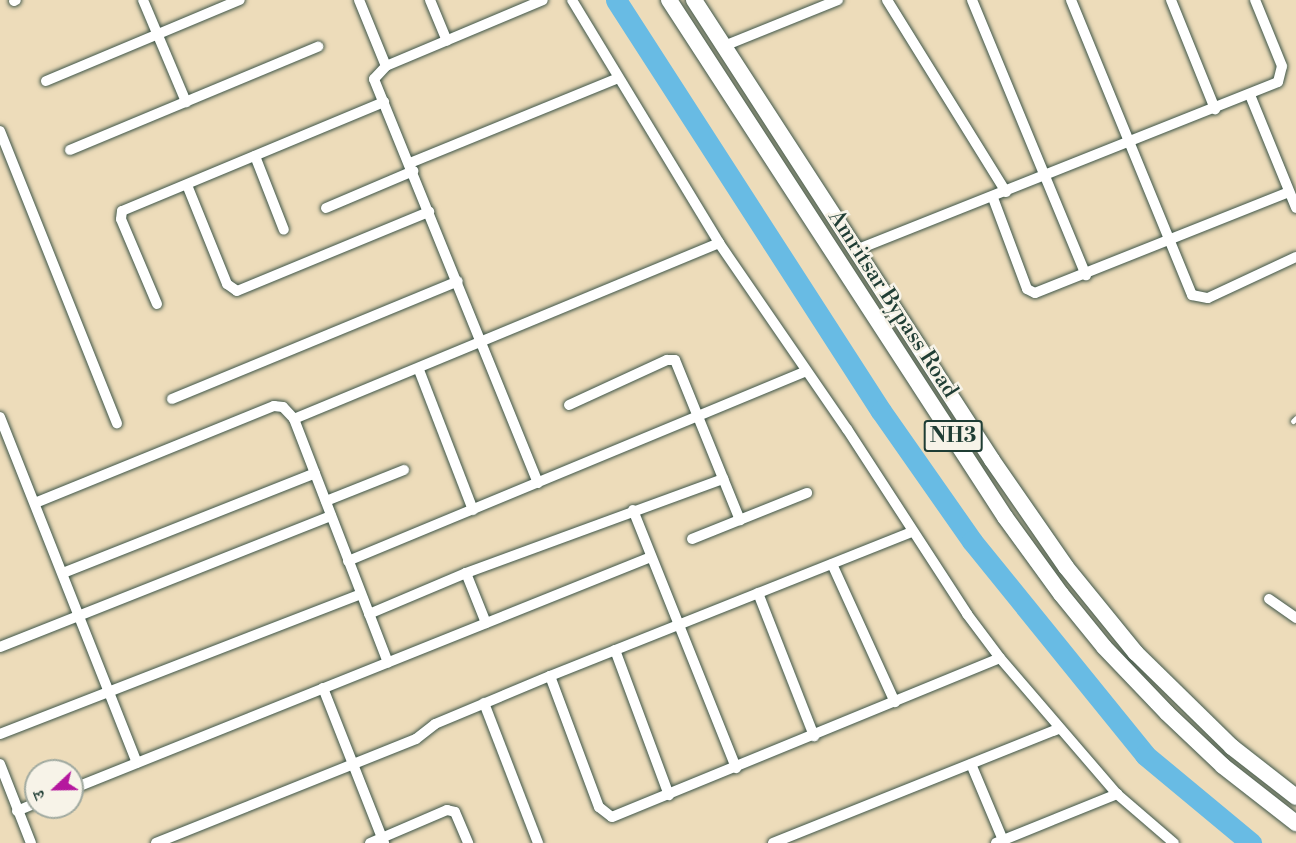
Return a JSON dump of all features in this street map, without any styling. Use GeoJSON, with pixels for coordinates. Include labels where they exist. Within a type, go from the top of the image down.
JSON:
{"type":"FeatureCollection","features":[{"type":"Feature","properties":{"kind":"highway","name":"Amritsar Bypass Road"},"geometry":{"type":"LineString","coordinates":[[669,0],[1005,517],[1061,594],[1104,647],[1167,713],[1223,766],[1296,823]]}},
{"type":"Feature","properties":{"kind":"highway","name":"Amritsar Bypass Road"},"geometry":{"type":"LineString","coordinates":[[693,0],[992,460],[1096,605],[1192,708],[1232,747],[1296,797]]}},
{"type":"Feature","properties":{"kind":"street"},"geometry":{"type":"LineString","coordinates":[[144,0],[186,102]]}},
{"type":"Feature","properties":{"kind":"street"},"geometry":{"type":"LineString","coordinates":[[46,81],[240,0]]}},
{"type":"Feature","properties":{"kind":"street"},"geometry":{"type":"LineString","coordinates":[[359,0],[386,66]]}},
{"type":"Feature","properties":{"kind":"street"},"geometry":{"type":"LineString","coordinates":[[430,0],[447,41]]}},
{"type":"Feature","properties":{"kind":"street"},"geometry":{"type":"LineString","coordinates":[[538,483],[484,344],[374,79],[386,66],[543,0]]}},
{"type":"Feature","properties":{"kind":"street"},"geometry":{"type":"LineString","coordinates":[[572,0],[719,243],[807,371],[912,532],[1000,658],[1058,729],[1116,794],[1174,843]]}},
{"type":"Feature","properties":{"kind":"street"},"geometry":{"type":"LineString","coordinates":[[724,46],[838,0]]}},
{"type":"Feature","properties":{"kind":"street"},"geometry":{"type":"LineString","coordinates":[[887,0],[1006,192]]}},
{"type":"Feature","properties":{"kind":"street"},"geometry":{"type":"LineString","coordinates":[[972,0],[1086,275]]}},
{"type":"Feature","properties":{"kind":"street"},"geometry":{"type":"LineString","coordinates":[[1071,0],[1192,295],[1199,299],[1296,257]]}},
{"type":"Feature","properties":{"kind":"street"},"geometry":{"type":"LineString","coordinates":[[1171,0],[1215,109]]}},
{"type":"Feature","properties":{"kind":"street"},"geometry":{"type":"LineString","coordinates":[[856,250],[993,198],[1278,82],[1283,71],[1255,0]]}},
{"type":"Feature","properties":{"kind":"street"},"geometry":{"type":"LineString","coordinates":[[70,150],[318,47]]}},
{"type":"Feature","properties":{"kind":"street"},"geometry":{"type":"LineString","coordinates":[[326,208],[411,167],[618,78]]}},
{"type":"Feature","properties":{"kind":"street"},"geometry":{"type":"LineString","coordinates":[[1250,95],[1296,208]]}},
{"type":"Feature","properties":{"kind":"street"},"geometry":{"type":"LineString","coordinates":[[158,304],[121,215],[129,206],[187,185],[384,102]]}},
{"type":"Feature","properties":{"kind":"street"},"geometry":{"type":"LineString","coordinates":[[0,131],[4,151],[117,423]]}},
{"type":"Feature","properties":{"kind":"street"},"geometry":{"type":"LineString","coordinates":[[255,156],[284,230]]}},
{"type":"Feature","properties":{"kind":"street"},"geometry":{"type":"LineString","coordinates":[[187,185],[227,284],[237,291],[429,212]]}},
{"type":"Feature","properties":{"kind":"street"},"geometry":{"type":"LineString","coordinates":[[993,198],[1030,292],[1040,292],[1086,275],[1169,238],[1289,192]]}},
{"type":"Feature","properties":{"kind":"street"},"geometry":{"type":"LineString","coordinates":[[294,419],[484,344],[719,243]]}},
{"type":"Feature","properties":{"kind":"street"},"geometry":{"type":"LineString","coordinates":[[172,399],[458,281]]}},
{"type":"Feature","properties":{"kind":"street"},"geometry":{"type":"LineString","coordinates":[[569,405],[673,359],[699,416],[740,520]]}},
{"type":"Feature","properties":{"kind":"street"},"geometry":{"type":"LineString","coordinates":[[419,370],[473,510]]}},
{"type":"Feature","properties":{"kind":"street"},"geometry":{"type":"LineString","coordinates":[[348,561],[807,371]]}},
{"type":"Feature","properties":{"kind":"street"},"geometry":{"type":"LineString","coordinates":[[35,503],[274,406],[283,407],[294,419],[388,663]]}},
{"type":"Feature","properties":{"kind":"street"},"geometry":{"type":"LineString","coordinates":[[0,417],[110,691],[136,763]]}},
{"type":"Feature","properties":{"kind":"street"},"geometry":{"type":"LineString","coordinates":[[326,501],[404,470]]}},
{"type":"Feature","properties":{"kind":"street"},"geometry":{"type":"LineString","coordinates":[[63,573],[315,472]]}},
{"type":"Feature","properties":{"kind":"street"},"geometry":{"type":"LineString","coordinates":[[369,614],[466,573],[633,510],[723,479]]}},
{"type":"Feature","properties":{"kind":"street"},"geometry":{"type":"LineString","coordinates":[[692,539],[807,493]]}},
{"type":"Feature","properties":{"kind":"street"},"geometry":{"type":"LineString","coordinates":[[633,510],[681,625],[736,768]]}},
{"type":"Feature","properties":{"kind":"street"},"geometry":{"type":"LineString","coordinates":[[0,647],[331,516]]}},
{"type":"Feature","properties":{"kind":"street"},"geometry":{"type":"LineString","coordinates":[[156,843],[416,739],[435,724],[484,703],[912,532]]}},
{"type":"Feature","properties":{"kind":"street"},"geometry":{"type":"LineString","coordinates":[[84,784],[651,557]]}},
{"type":"Feature","properties":{"kind":"street"},"geometry":{"type":"LineString","coordinates":[[832,564],[895,702]]}},
{"type":"Feature","properties":{"kind":"street"},"geometry":{"type":"LineString","coordinates":[[466,573],[486,623]]}},
{"type":"Feature","properties":{"kind":"street"},"geometry":{"type":"LineString","coordinates":[[758,593],[814,736]]}},
{"type":"Feature","properties":{"kind":"street"},"geometry":{"type":"LineString","coordinates":[[0,734],[361,594]]}},
{"type":"Feature","properties":{"kind":"street"},"geometry":{"type":"LineString","coordinates":[[1269,598],[1296,618]]}},
{"type":"Feature","properties":{"kind":"street"},"geometry":{"type":"LineString","coordinates":[[615,650],[669,795]]}},
{"type":"Feature","properties":{"kind":"street"},"geometry":{"type":"LineString","coordinates":[[550,676],[603,812],[617,816],[1000,658]]}},
{"type":"Feature","properties":{"kind":"street"},"geometry":{"type":"LineString","coordinates":[[322,688],[383,840]]}},
{"type":"Feature","properties":{"kind":"street"},"geometry":{"type":"LineString","coordinates":[[484,703],[538,843]]}},
{"type":"Feature","properties":{"kind":"street"},"geometry":{"type":"LineString","coordinates":[[773,843],[1058,729]]}},
{"type":"Feature","properties":{"kind":"street"},"geometry":{"type":"LineString","coordinates":[[0,764],[31,843]]}},
{"type":"Feature","properties":{"kind":"street"},"geometry":{"type":"LineString","coordinates":[[971,764],[1000,842],[1116,794]]}},
{"type":"Feature","properties":{"kind":"street"},"geometry":{"type":"LineString","coordinates":[[17,811],[24,808]]}},
{"type":"Feature","properties":{"kind":"street"},"geometry":{"type":"LineString","coordinates":[[370,843],[383,840],[449,810],[457,815],[468,843]]}},
{"type":"Feature","properties":{"kind":"waterway"},"geometry":{"type":"LineString","coordinates":[[616,0],[881,411],[972,541],[1145,755],[1251,843]]}}]}
